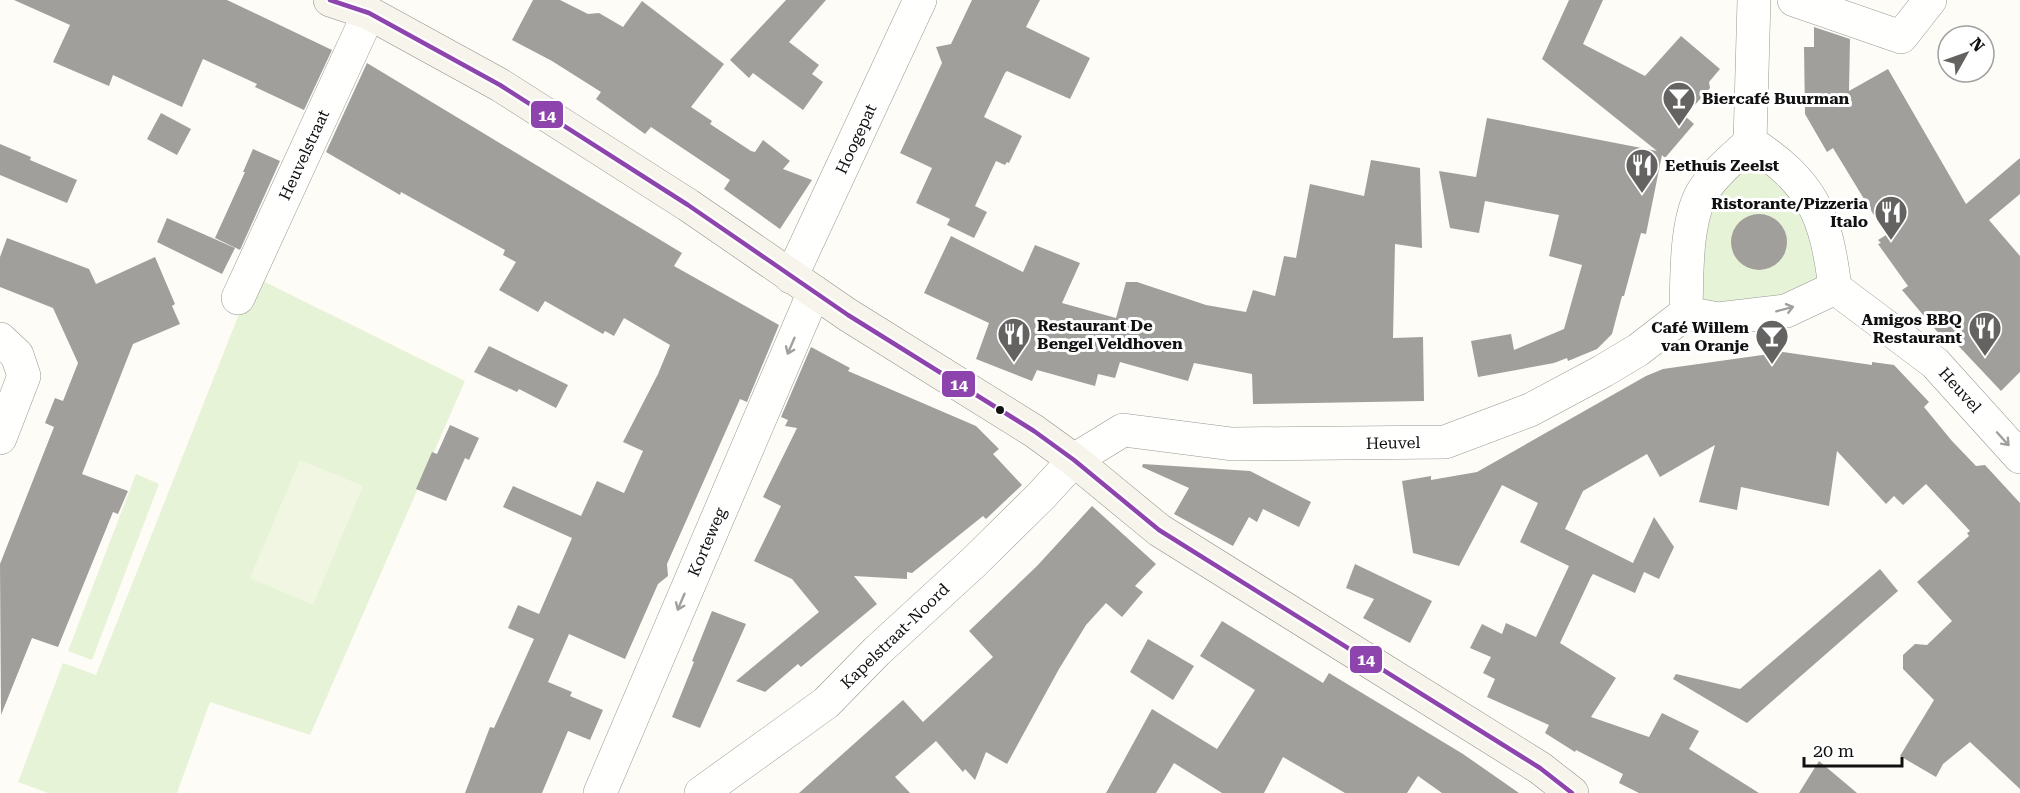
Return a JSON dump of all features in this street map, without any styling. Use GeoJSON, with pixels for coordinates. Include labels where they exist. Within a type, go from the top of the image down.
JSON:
{"type":"FeatureCollection","features":[{"type":"Feature","properties":{"kind":"street"},"geometry":{"type":"LineString","coordinates":[[330,0],[369,13],[500,85],[688,205],[848,315],[1034,431],[1074,460],[1159,530],[1540,768],[1572,793]]}},
{"type":"Feature","properties":{"kind":"street","name":"Hoogepat"},"geometry":{"type":"LineString","coordinates":[[803,285],[920,0]]}},
{"type":"Feature","properties":{"kind":"street"},"geometry":{"type":"LineString","coordinates":[[1750,142],[1776,159],[1802,185],[1820,217],[1830,250],[1835,288],[1786,310],[1718,319],[1686,313],[1690,240],[1693,219],[1702,193],[1719,172],[1750,142],[1754,0]]}},
{"type":"Feature","properties":{"kind":"street"},"geometry":{"type":"LineString","coordinates":[[1794,0],[1901,37],[1930,0]]}},
{"type":"Feature","properties":{"kind":"street","name":"Heuvelstraat"},"geometry":{"type":"LineString","coordinates":[[238,298],[369,13]]}},
{"type":"Feature","properties":{"kind":"street","name":"Korteweg"},"geometry":{"type":"LineString","coordinates":[[600,793],[803,285]]}},
{"type":"Feature","properties":{"kind":"street","name":"Heuvel"},"geometry":{"type":"LineString","coordinates":[[1835,288],[1935,363],[2020,457]]}},
{"type":"Feature","properties":{"kind":"street","name":"Heuvel"},"geometry":{"type":"LineString","coordinates":[[1074,460],[1123,430],[1232,444],[1445,442],[1530,410],[1603,371],[1638,350],[1686,313]]}},
{"type":"Feature","properties":{"kind":"street"},"geometry":{"type":"LineString","coordinates":[[0,339],[17,355],[24,376],[0,438]]}},
{"type":"Feature","properties":{"kind":"street","name":"Kapelstraat-Noord"},"geometry":{"type":"LineString","coordinates":[[701,793],[826,702],[877,651],[981,555],[1074,460]]}},
{"type":"Feature","properties":{"kind":"green space"},"geometry":{"type":"Polygon","coordinates":[[[1756,163],[1799,200],[1826,280],[1770,299],[1735,304],[1698,302],[1699,237],[1712,200],[1744,165],[1756,163]]]}},
{"type":"Feature","properties":{"kind":"green space"},"geometry":{"type":"Polygon","coordinates":[[[261,280],[465,381],[310,735],[210,702],[177,793],[48,793],[18,782],[63,663],[96,675],[243,304],[261,280]]]}},
{"type":"Feature","properties":{"kind":"green space"},"geometry":{"type":"Polygon","coordinates":[[[300,460],[363,486],[313,605],[250,578],[300,460]]]}},
{"type":"Feature","properties":{"kind":"green space"},"geometry":{"type":"Polygon","coordinates":[[[136,474],[159,484],[92,660],[68,651],[136,474]]]}},
{"type":"Feature","properties":{"kind":"building"},"geometry":{"type":"Polygon","coordinates":[[[14,0],[227,0],[332,50],[304,110],[255,87],[257,84],[203,59],[182,107],[113,75],[109,86],[53,62],[70,25],[14,0]]]}},
{"type":"Feature","properties":{"kind":"building"},"geometry":{"type":"Polygon","coordinates":[[[533,0],[560,0],[588,14],[599,13],[623,27],[642,1],[724,64],[691,107],[712,121],[710,124],[751,151],[755,152],[763,140],[790,161],[783,169],[812,180],[780,229],[724,189],[730,180],[651,127],[645,134],[596,99],[601,92],[552,61],[512,40],[533,0]]]}},
{"type":"Feature","properties":{"kind":"building"},"geometry":{"type":"Polygon","coordinates":[[[786,0],[826,0],[789,42],[819,65],[812,74],[823,82],[803,110],[753,73],[749,78],[730,60],[786,0]]]}},
{"type":"Feature","properties":{"kind":"building"},"geometry":{"type":"Polygon","coordinates":[[[972,0],[1040,0],[1026,27],[1090,58],[1070,99],[1007,71],[1005,73],[984,117],[1022,136],[1009,163],[1005,165],[996,161],[975,206],[987,212],[974,238],[947,225],[950,219],[916,203],[932,168],[900,153],[942,63],[936,47],[951,44],[972,0]]]}},
{"type":"Feature","properties":{"kind":"building"},"geometry":{"type":"Polygon","coordinates":[[[1569,0],[1603,0],[1583,44],[1645,76],[1681,36],[1720,69],[1709,82],[1710,88],[1685,116],[1694,124],[1665,158],[1662,155],[1646,234],[1641,233],[1612,334],[1597,349],[1568,361],[1567,358],[1554,363],[1478,377],[1471,341],[1511,334],[1514,350],[1564,329],[1582,265],[1549,256],[1559,215],[1485,201],[1479,233],[1450,228],[1439,171],[1476,177],[1487,118],[1657,151],[1542,59],[1569,0]]]}},
{"type":"Feature","properties":{"kind":"building"},"geometry":{"type":"Polygon","coordinates":[[[1814,27],[1850,39],[1849,91],[1888,69],[1966,204],[2020,158],[2020,194],[1989,220],[2020,256],[2020,372],[2001,391],[1951,338],[1946,342],[1902,290],[1908,286],[1878,244],[1881,243],[1878,240],[1886,235],[1833,148],[1827,152],[1805,114],[1804,47],[1814,47],[1814,27]]]}},
{"type":"Feature","properties":{"kind":"building"},"geometry":{"type":"Polygon","coordinates":[[[367,63],[682,253],[674,266],[779,325],[747,402],[740,399],[667,564],[668,576],[658,584],[625,659],[569,634],[548,682],[572,692],[570,696],[603,710],[590,740],[568,731],[542,793],[465,793],[490,727],[494,728],[534,639],[508,628],[518,605],[539,614],[572,538],[503,507],[513,486],[581,516],[597,481],[624,493],[643,451],[623,442],[658,374],[670,345],[624,318],[614,336],[605,331],[603,334],[545,301],[538,312],[499,290],[516,262],[503,255],[505,250],[401,192],[400,195],[326,152],[367,63]]]}},
{"type":"Feature","properties":{"kind":"building"},"geometry":{"type":"Polygon","coordinates":[[[161,113],[191,129],[177,155],[147,139],[161,113]]]}},
{"type":"Feature","properties":{"kind":"building"},"geometry":{"type":"Polygon","coordinates":[[[0,144],[77,180],[67,203],[0,175],[0,144]]]}},
{"type":"Feature","properties":{"kind":"building"},"geometry":{"type":"Polygon","coordinates":[[[253,149],[280,161],[240,250],[215,238],[253,149]]]}},
{"type":"Feature","properties":{"kind":"building"},"geometry":{"type":"Polygon","coordinates":[[[1371,160],[1420,168],[1422,248],[1395,244],[1393,338],[1423,337],[1424,401],[1253,404],[1252,374],[1194,363],[1188,381],[1120,362],[1115,378],[1098,374],[1095,386],[1037,370],[1032,381],[976,359],[989,323],[924,293],[951,236],[1023,272],[1035,245],[1080,263],[1062,303],[1116,318],[1126,282],[1137,282],[1206,305],[1246,312],[1253,290],[1275,296],[1284,256],[1296,258],[1310,184],[1364,196],[1371,160]]]}},
{"type":"Feature","properties":{"kind":"building"},"geometry":{"type":"Polygon","coordinates":[[[1759,214],[1770,216],[1779,222],[1785,231],[1787,242],[1785,253],[1779,262],[1770,268],[1759,270],[1748,268],[1739,262],[1733,253],[1731,242],[1733,231],[1739,222],[1748,216],[1759,214]]]}},
{"type":"Feature","properties":{"kind":"building"},"geometry":{"type":"Polygon","coordinates":[[[167,218],[235,248],[222,274],[157,242],[167,218]]]}},
{"type":"Feature","properties":{"kind":"building"},"geometry":{"type":"Polygon","coordinates":[[[7,238],[89,269],[96,284],[155,257],[175,304],[172,306],[180,324],[133,344],[82,474],[128,491],[118,514],[113,512],[58,647],[32,638],[1,715],[0,564],[54,427],[45,423],[55,398],[63,401],[78,363],[53,308],[0,287],[0,257],[7,238]]]}},
{"type":"Feature","properties":{"kind":"building"},"geometry":{"type":"Polygon","coordinates":[[[489,346],[568,385],[556,408],[519,389],[517,392],[474,372],[489,346]]]}},
{"type":"Feature","properties":{"kind":"building"},"geometry":{"type":"Polygon","coordinates":[[[811,347],[850,368],[848,371],[976,426],[999,449],[993,454],[1022,485],[986,519],[983,516],[912,573],[907,572],[907,579],[854,576],[877,604],[801,667],[798,664],[765,692],[736,681],[819,612],[792,579],[754,561],[781,506],[763,497],[797,428],[785,426],[788,420],[781,417],[811,347]]]}},
{"type":"Feature","properties":{"kind":"building"},"geometry":{"type":"Polygon","coordinates":[[[1783,352],[1872,365],[1872,362],[1894,365],[1929,402],[1924,407],[1952,441],[1976,466],[1985,465],[2020,503],[2020,789],[1970,742],[1943,764],[1936,777],[1900,756],[1934,700],[1903,669],[1903,655],[1915,644],[1927,645],[1952,621],[1917,582],[1969,536],[1967,533],[1970,531],[1926,484],[1903,505],[1894,496],[1886,504],[1837,451],[1829,506],[1741,487],[1737,510],[1699,502],[1715,445],[1660,477],[1647,454],[1583,491],[1565,529],[1633,563],[1654,517],[1674,547],[1659,579],[1644,572],[1635,593],[1593,574],[1591,577],[1560,643],[1616,678],[1591,717],[1649,737],[1662,713],[1699,731],[1689,749],[1759,793],[1639,793],[1619,783],[1623,774],[1576,750],[1575,752],[1545,733],[1549,725],[1487,697],[1495,679],[1483,673],[1491,657],[1470,648],[1482,624],[1502,634],[1506,623],[1536,637],[1569,566],[1520,542],[1538,503],[1502,485],[1459,566],[1413,553],[1402,481],[1431,476],[1431,480],[1477,472],[1646,376],[1663,369],[1783,352]]]}},
{"type":"Feature","properties":{"kind":"building"},"geometry":{"type":"Polygon","coordinates":[[[450,425],[479,438],[469,460],[465,458],[446,501],[416,489],[432,452],[437,454],[450,425]]]}},
{"type":"Feature","properties":{"kind":"building"},"geometry":{"type":"Polygon","coordinates":[[[1143,464],[1250,471],[1311,502],[1299,527],[1263,509],[1257,522],[1249,517],[1233,546],[1174,514],[1189,488],[1142,467],[1143,464]]]}},
{"type":"Feature","properties":{"kind":"building"},"geometry":{"type":"Polygon","coordinates":[[[1092,506],[1156,564],[1135,586],[1143,592],[1122,617],[1106,603],[1086,625],[1007,764],[986,752],[975,780],[965,769],[963,772],[936,741],[895,777],[910,793],[799,793],[903,700],[923,722],[993,657],[969,631],[1037,566],[1092,506]]]}},
{"type":"Feature","properties":{"kind":"building"},"geometry":{"type":"Polygon","coordinates":[[[1355,564],[1432,601],[1410,643],[1363,618],[1374,599],[1346,588],[1355,564]]]}},
{"type":"Feature","properties":{"kind":"building"},"geometry":{"type":"Polygon","coordinates":[[[1880,569],[1898,591],[1747,723],[1673,679],[1676,674],[1740,689],[1880,569]]]}},
{"type":"Feature","properties":{"kind":"building"},"geometry":{"type":"Polygon","coordinates":[[[712,611],[746,624],[700,728],[672,717],[712,611]]]}},
{"type":"Feature","properties":{"kind":"building"},"geometry":{"type":"Polygon","coordinates":[[[1222,621],[1323,683],[1329,673],[1463,754],[1519,793],[1442,793],[1418,776],[1407,793],[1345,793],[1283,757],[1264,793],[1222,793],[1174,763],[1156,793],[1106,793],[1152,709],[1217,749],[1255,690],[1200,656],[1222,621]]]}},
{"type":"Feature","properties":{"kind":"building"},"geometry":{"type":"Polygon","coordinates":[[[1148,639],[1194,666],[1173,700],[1130,672],[1148,639]]]}},
{"type":"Feature","properties":{"kind":"building"},"geometry":{"type":"Polygon","coordinates":[[[1819,761],[1857,793],[1799,793],[1819,761]]]}},
{"type":"Feature","properties":{"kind":"transit line","name":"14"},"geometry":{"type":"LineString","coordinates":[[330,0],[369,13],[500,85],[688,205],[848,315],[1034,431],[1074,460],[1159,530],[1540,768],[1572,793]]}},
{"type":"Feature","properties":{"kind":"place","name":"Biercafé Buurman"},"geometry":{"type":"Point","coordinates":[1679,127]}},
{"type":"Feature","properties":{"kind":"place","name":"Eethuis Zeelst"},"geometry":{"type":"Point","coordinates":[1642,194]}},
{"type":"Feature","properties":{"kind":"place","name":"Ristorante/Pizzeria Italo"},"geometry":{"type":"Point","coordinates":[1891,241]}},
{"type":"Feature","properties":{"kind":"place","name":"Amigos BBQ Restaurant"},"geometry":{"type":"Point","coordinates":[1985,357]}},
{"type":"Feature","properties":{"kind":"place","name":"Restaurant De Bengel Veldhoven"},"geometry":{"type":"Point","coordinates":[1014,363]}},
{"type":"Feature","properties":{"kind":"place","name":"Café Willem van Oranje"},"geometry":{"type":"Point","coordinates":[1772,365]}}]}
